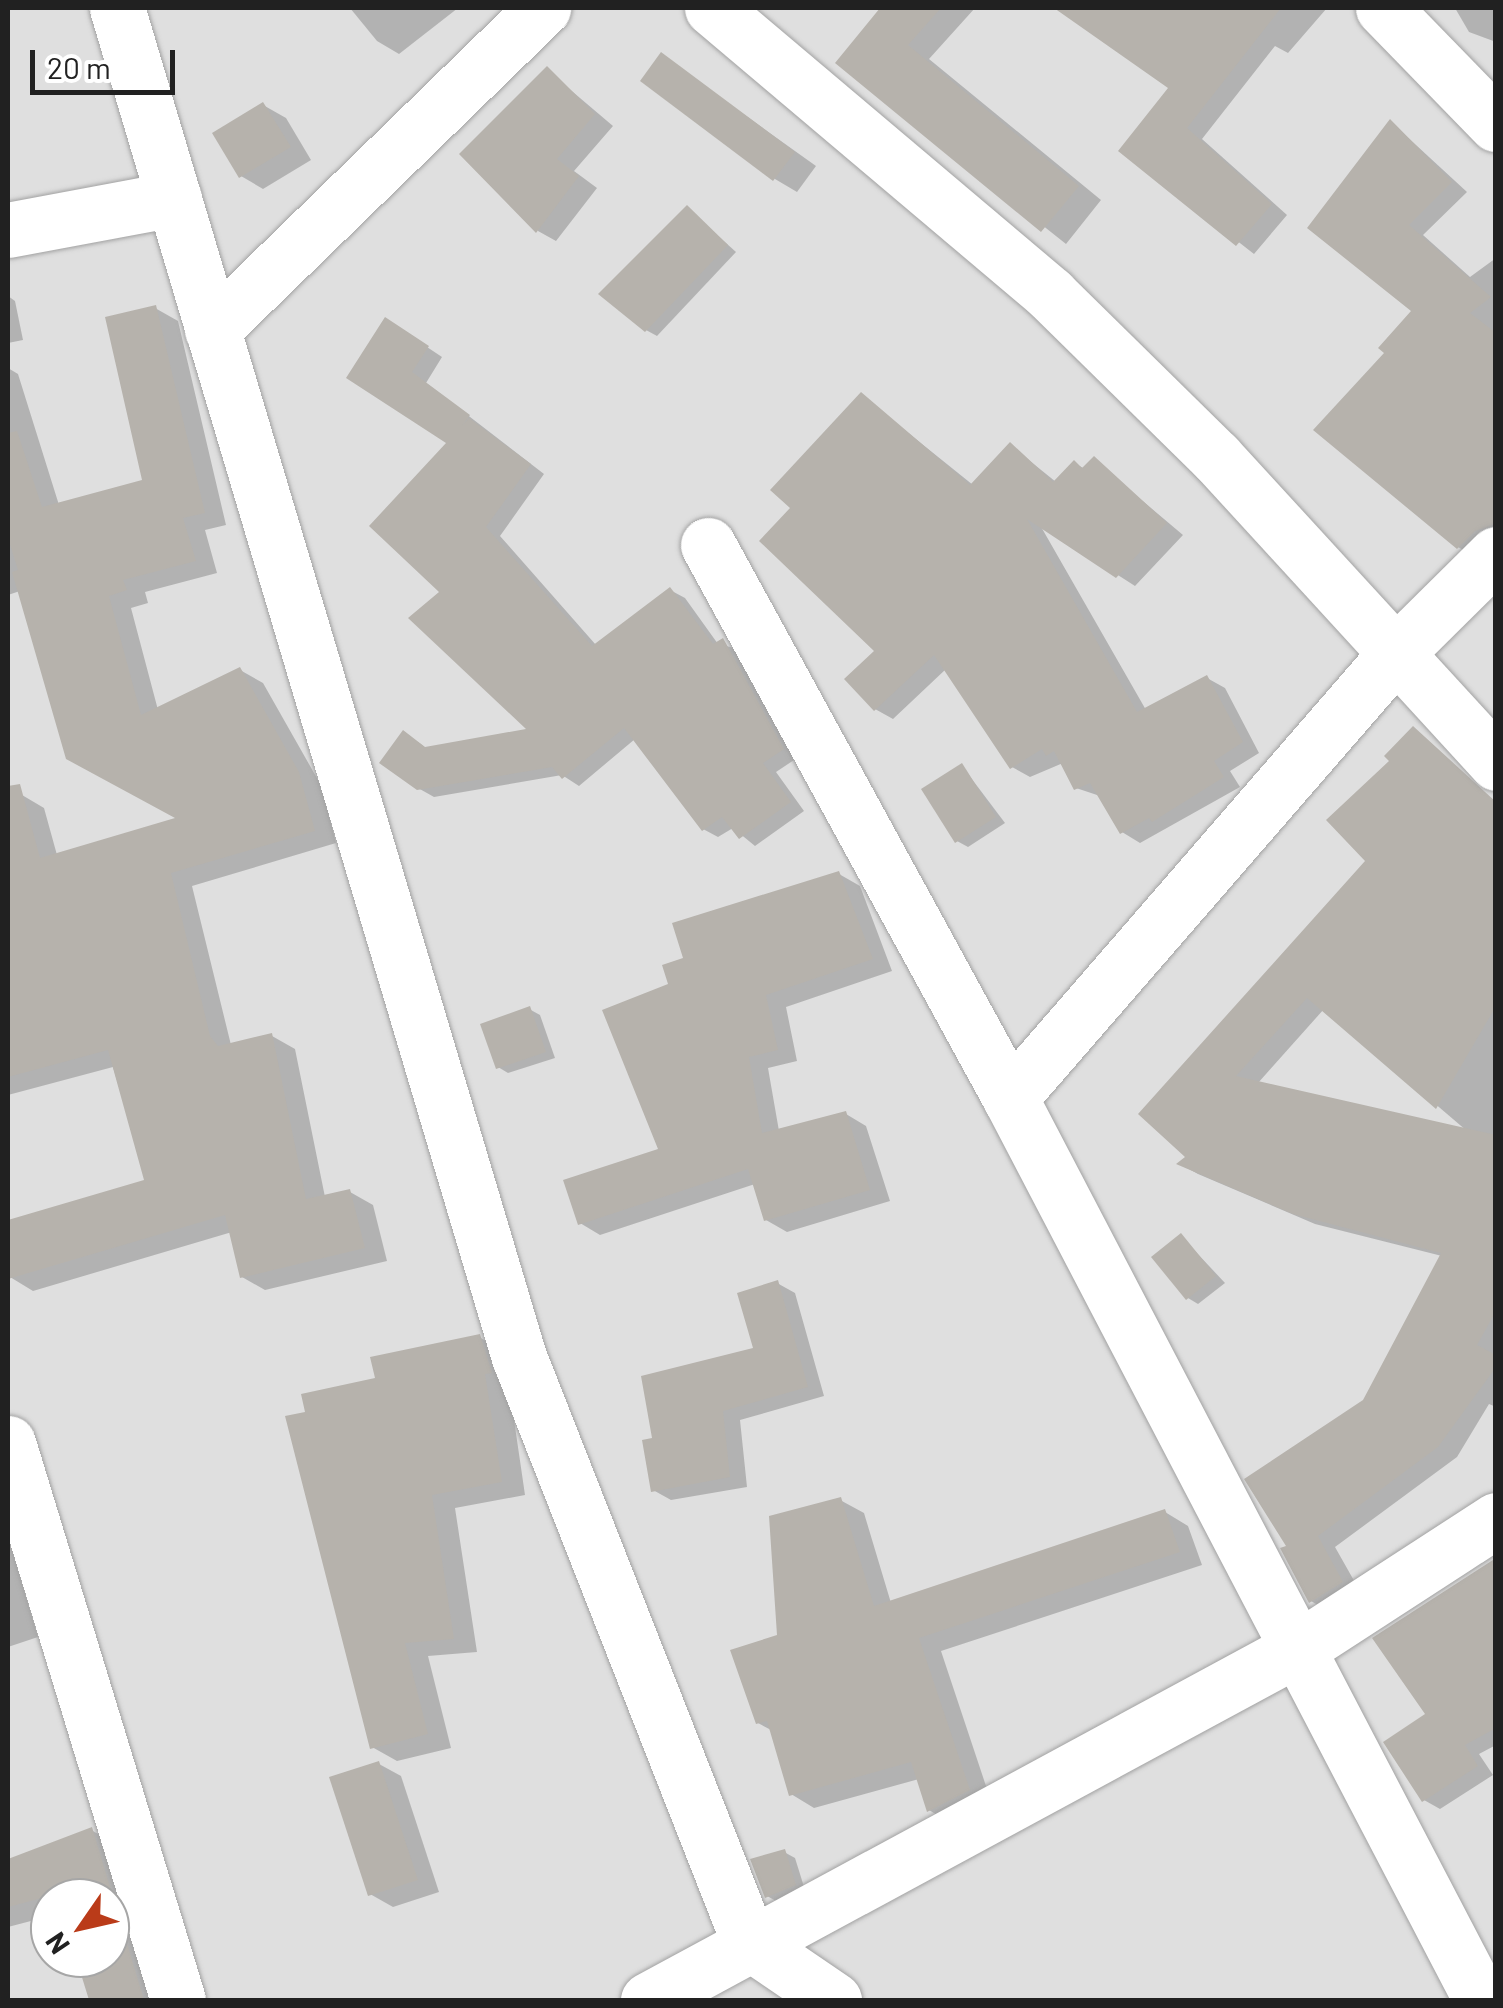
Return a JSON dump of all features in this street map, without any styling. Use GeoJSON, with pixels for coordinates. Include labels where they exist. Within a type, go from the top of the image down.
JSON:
{"type":"FeatureCollection","features":[{"type":"Feature","properties":{"kind":"street"},"geometry":{"type":"LineString","coordinates":[[117,8],[520,1356],[749,1942],[834,2000]]}},
{"type":"Feature","properties":{"kind":"street"},"geometry":{"type":"LineString","coordinates":[[212,330],[543,8]]}},
{"type":"Feature","properties":{"kind":"street"},"geometry":{"type":"LineString","coordinates":[[712,8],[1050,294],[1216,457],[1496,763]]}},
{"type":"Feature","properties":{"kind":"street"},"geometry":{"type":"LineString","coordinates":[[1383,8],[1496,124]]}},
{"type":"Feature","properties":{"kind":"street"},"geometry":{"type":"LineString","coordinates":[[8,230],[174,199]]}},
{"type":"Feature","properties":{"kind":"street"},"geometry":{"type":"LineString","coordinates":[[708,545],[1010,1098],[1480,2000]]}},
{"type":"Feature","properties":{"kind":"street"},"geometry":{"type":"LineString","coordinates":[[1010,1098],[1396,652],[1496,554]]}},
{"type":"Feature","properties":{"kind":"street"},"geometry":{"type":"LineString","coordinates":[[8,1443],[178,2000]]}},
{"type":"Feature","properties":{"kind":"street"},"geometry":{"type":"LineString","coordinates":[[648,2000],[1298,1648],[1496,1520]]}},
{"type":"Feature","properties":{"kind":"shaded area"},"geometry":{"type":"Polygon","coordinates":[[[8,8],[1495,8],[1495,2000],[8,2000],[8,8]]]}},
{"type":"Feature","properties":{"kind":"building"},"geometry":{"type":"Polygon","coordinates":[[[880,8],[941,8],[908,45],[1079,186],[1041,232],[835,63],[880,8]]]}},
{"type":"Feature","properties":{"kind":"building"},"geometry":{"type":"Polygon","coordinates":[[[1054,8],[1281,8],[1187,128],[1272,204],[1236,246],[1118,151],[1168,88],[1054,8]]]}},
{"type":"Feature","properties":{"kind":"building"},"geometry":{"type":"Polygon","coordinates":[[[661,52],[795,152],[773,181],[640,81],[661,52]]]}},
{"type":"Feature","properties":{"kind":"building"},"geometry":{"type":"Polygon","coordinates":[[[547,66],[595,114],[557,159],[579,176],[536,233],[459,154],[547,66]]]}},
{"type":"Feature","properties":{"kind":"building"},"geometry":{"type":"Polygon","coordinates":[[[263,102],[291,147],[239,178],[212,133],[263,102]]]}},
{"type":"Feature","properties":{"kind":"building"},"geometry":{"type":"Polygon","coordinates":[[[1390,119],[1452,182],[1409,225],[1491,297],[1470,313],[1496,333],[1496,524],[1475,531],[1457,549],[1313,430],[1384,353],[1378,348],[1411,311],[1307,228],[1390,119]]]}},
{"type":"Feature","properties":{"kind":"building"},"geometry":{"type":"Polygon","coordinates":[[[687,205],[728,245],[645,332],[598,294],[687,205]]]}},
{"type":"Feature","properties":{"kind":"building"},"geometry":{"type":"Polygon","coordinates":[[[156,305],[205,513],[183,518],[196,561],[123,580],[127,590],[109,596],[141,715],[240,667],[299,772],[315,831],[171,873],[210,1036],[218,1046],[272,1033],[306,1199],[350,1189],[365,1248],[240,1278],[225,1215],[8,1279],[8,1220],[144,1180],[108,1050],[8,1077],[8,786],[20,784],[40,858],[175,818],[66,759],[12,572],[18,570],[8,538],[8,433],[17,431],[42,507],[142,480],[105,317],[156,305]]]}},
{"type":"Feature","properties":{"kind":"building"},"geometry":{"type":"Polygon","coordinates":[[[385,317],[429,346],[412,372],[470,415],[462,426],[469,418],[531,464],[486,527],[592,646],[670,587],[713,644],[723,638],[784,749],[763,763],[791,802],[739,839],[722,817],[702,831],[624,728],[562,779],[552,767],[417,790],[379,763],[403,730],[425,747],[526,729],[408,618],[439,592],[369,526],[446,443],[346,378],[385,317]]]}},
{"type":"Feature","properties":{"kind":"building"},"geometry":{"type":"Polygon","coordinates":[[[861,392],[970,485],[1010,442],[1053,482],[1074,460],[1082,468],[1094,456],[1167,523],[1116,578],[1027,519],[1137,712],[1207,675],[1243,742],[1214,761],[1224,777],[1152,822],[1149,818],[1120,834],[1090,783],[1074,790],[1054,751],[1046,756],[1042,749],[1010,769],[934,655],[874,711],[844,679],[874,651],[759,541],[790,508],[770,490],[861,392]]]}},
{"type":"Feature","properties":{"kind":"building"},"geometry":{"type":"Polygon","coordinates":[[[1413,726],[1496,802],[1496,1006],[1436,1109],[1307,998],[1236,1076],[1496,1135],[1496,1311],[1477,1345],[1496,1355],[1496,1367],[1438,1447],[1318,1536],[1343,1582],[1309,1603],[1280,1548],[1286,1546],[1244,1479],[1363,1400],[1441,1253],[1293,1214],[1176,1164],[1185,1157],[1138,1114],[1365,861],[1326,820],[1389,761],[1384,756],[1413,726]]]}},
{"type":"Feature","properties":{"kind":"building"},"geometry":{"type":"Polygon","coordinates":[[[962,763],[996,817],[955,843],[921,789],[962,763]]]}},
{"type":"Feature","properties":{"kind":"building"},"geometry":{"type":"Polygon","coordinates":[[[839,871],[873,959],[766,995],[778,1050],[749,1057],[762,1133],[846,1111],[870,1190],[764,1221],[748,1169],[578,1225],[563,1180],[658,1149],[602,1010],[668,984],[662,965],[683,958],[672,923],[839,871]]]}},
{"type":"Feature","properties":{"kind":"building"},"geometry":{"type":"Polygon","coordinates":[[[530,1006],[546,1052],[496,1069],[480,1024],[530,1006]]]}},
{"type":"Feature","properties":{"kind":"building"},"geometry":{"type":"Polygon","coordinates":[[[1181,1233],[1216,1276],[1186,1300],[1151,1257],[1181,1233]]]}},
{"type":"Feature","properties":{"kind":"building"},"geometry":{"type":"Polygon","coordinates":[[[778,1280],[808,1387],[723,1411],[730,1477],[651,1492],[642,1440],[652,1438],[641,1376],[753,1348],[737,1293],[778,1280]]]}},
{"type":"Feature","properties":{"kind":"building"},"geometry":{"type":"Polygon","coordinates":[[[480,1334],[492,1373],[485,1374],[502,1482],[432,1495],[454,1639],[405,1643],[428,1734],[370,1749],[285,1416],[305,1412],[301,1394],[375,1378],[370,1357],[480,1334]]]}},
{"type":"Feature","properties":{"kind":"building"},"geometry":{"type":"Polygon","coordinates":[[[841,1497],[874,1606],[1165,1509],[1180,1552],[919,1638],[970,1790],[927,1812],[911,1762],[789,1796],[767,1721],[756,1724],[730,1650],[777,1635],[769,1516],[841,1497]]]}},
{"type":"Feature","properties":{"kind":"building"},"geometry":{"type":"Polygon","coordinates":[[[1496,1558],[1496,1728],[1465,1745],[1478,1766],[1422,1802],[1383,1742],[1425,1714],[1372,1638],[1496,1558]]]}},
{"type":"Feature","properties":{"kind":"building"},"geometry":{"type":"Polygon","coordinates":[[[379,1761],[418,1880],[368,1896],[329,1777],[379,1761]]]}},
{"type":"Feature","properties":{"kind":"building"},"geometry":{"type":"Polygon","coordinates":[[[92,1827],[107,1878],[30,1878],[30,1901],[8,1907],[8,1859],[92,1827]]]}},
{"type":"Feature","properties":{"kind":"building"},"geometry":{"type":"Polygon","coordinates":[[[785,1849],[796,1885],[765,1898],[750,1859],[785,1849]]]}},
{"type":"Feature","properties":{"kind":"building"},"geometry":{"type":"Polygon","coordinates":[[[130,1953],[144,2000],[89,2000],[82,1978],[130,1978],[130,1953]]]}}]}
